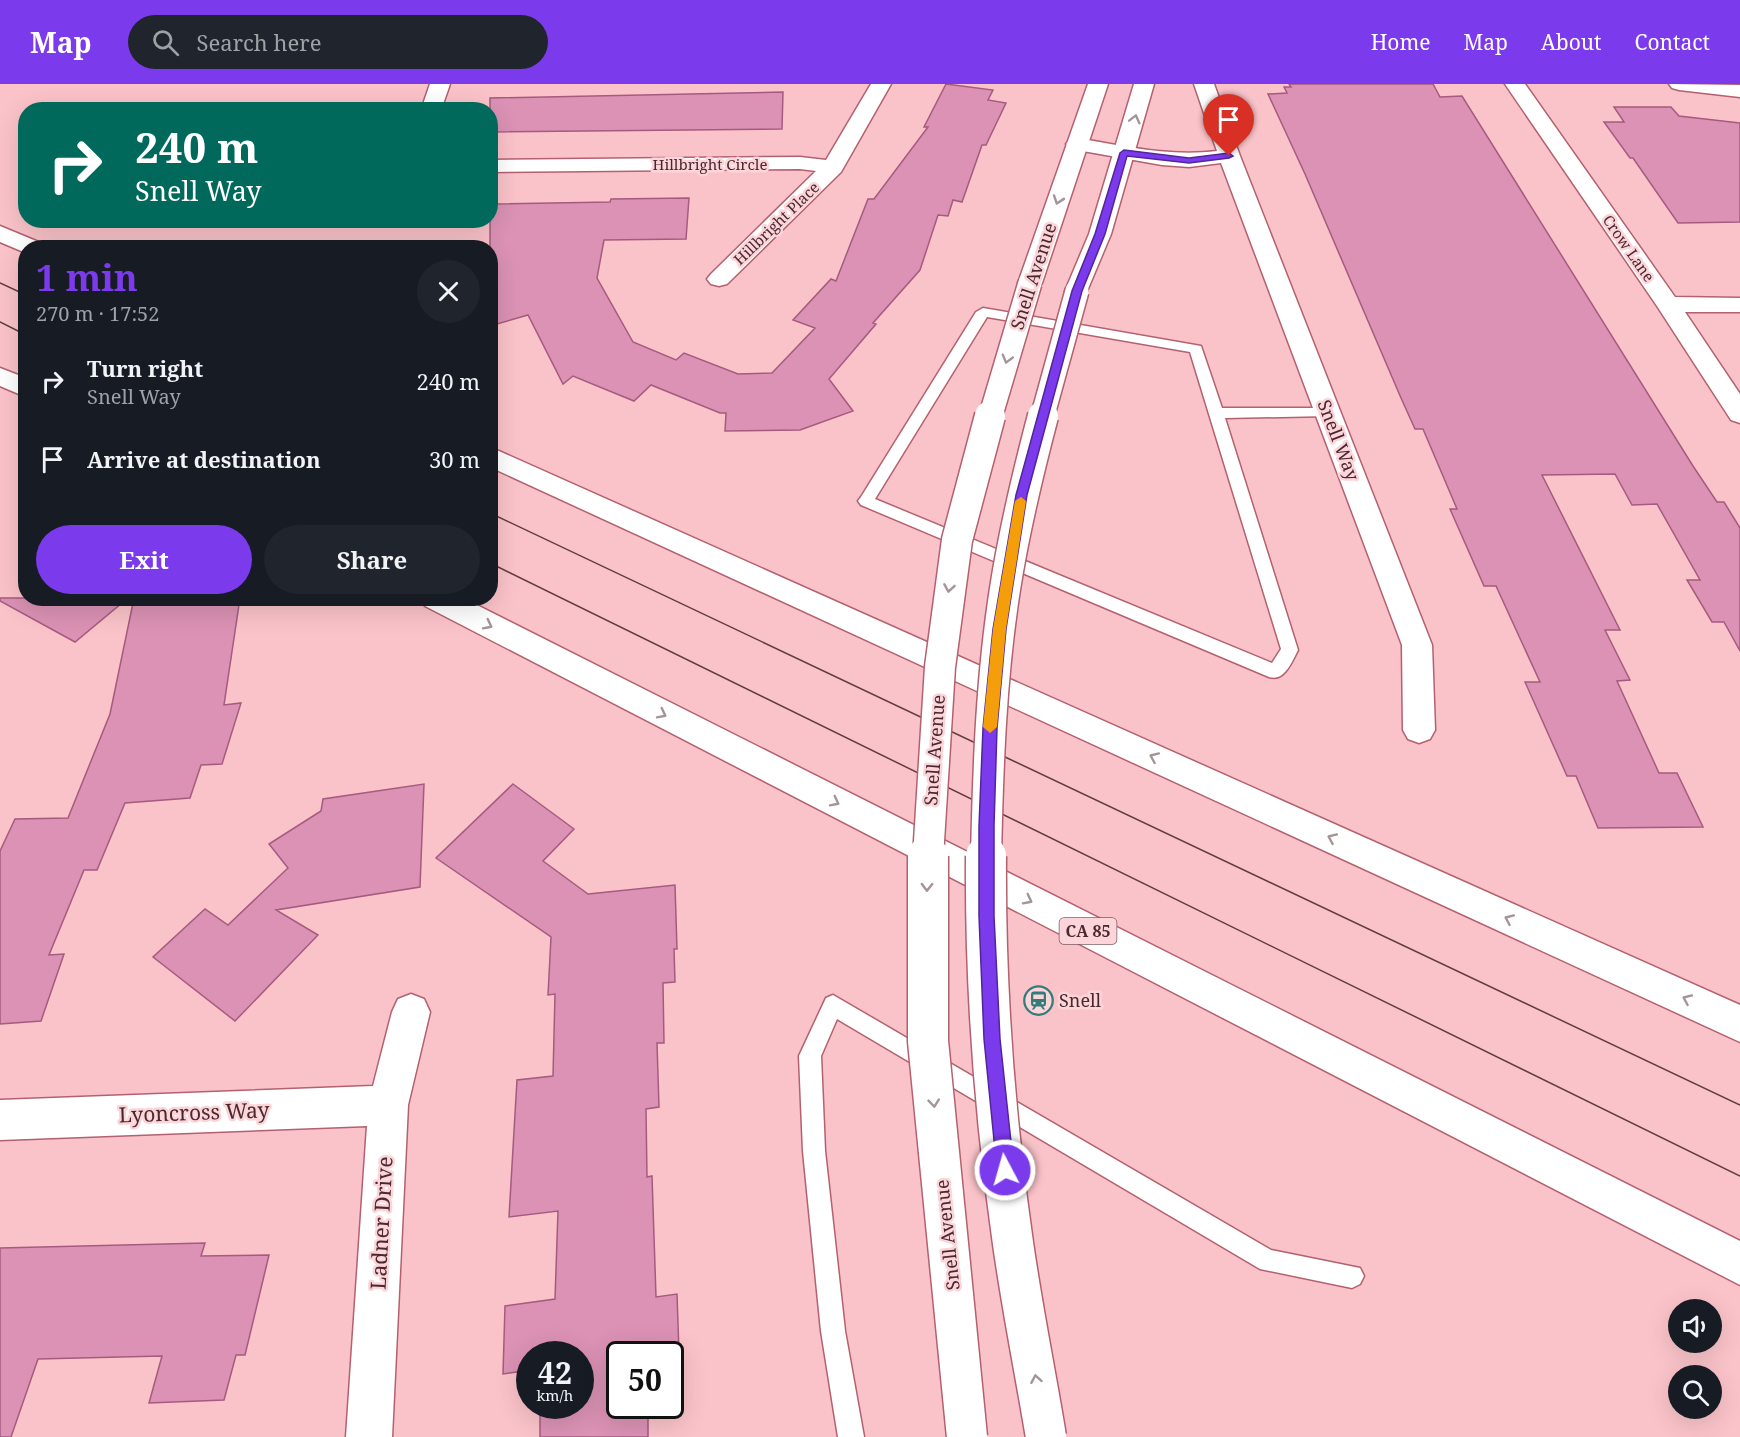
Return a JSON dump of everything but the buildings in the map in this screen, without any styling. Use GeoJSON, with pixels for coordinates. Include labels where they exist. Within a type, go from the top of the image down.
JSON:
{"type":"FeatureCollection","features":[{"type":"Feature","properties":{"kind":"main road"},"geometry":{"type":"LineString","coordinates":[[434,102],[440,84]]}},
{"type":"Feature","properties":{"kind":"main road"},"geometry":{"type":"LineString","coordinates":[[833,167],[881,84]]}},
{"type":"Feature","properties":{"kind":"main road","name":"Snell Avenue"},"geometry":{"type":"LineString","coordinates":[[966,1437],[928,1041],[926,890],[939,667],[957,540],[970,484],[1030,283],[1098,84]]}},
{"type":"Feature","properties":{"kind":"main road"},"geometry":{"type":"LineString","coordinates":[[1046,1437],[1012,1235],[992,1039],[987,916],[990,728],[999,629],[1020,507],[1077,291],[1100,234],[1144,84]]}},
{"type":"Feature","properties":{"kind":"main road","name":"Snell Way"},"geometry":{"type":"LineString","coordinates":[[1204,84],[1229,156],[1417,645],[1419,730]]}},
{"type":"Feature","properties":{"kind":"main road","name":"Crow Lane"},"geometry":{"type":"LineString","coordinates":[[1515,84],[1668,304],[1740,414]]}},
{"type":"Feature","properties":{"kind":"main road"},"geometry":{"type":"LineString","coordinates":[[1679,84],[1740,91]]}},
{"type":"Feature","properties":{"kind":"main road"},"geometry":{"type":"LineString","coordinates":[[1077,144],[1124,153],[1189,161],[1229,156]]}},
{"type":"Feature","properties":{"kind":"main road","name":"Hillbright Circle"},"geometry":{"type":"LineString","coordinates":[[498,166],[800,163],[833,167]]}},
{"type":"Feature","properties":{"kind":"main road","name":"Hillbright Place"},"geometry":{"type":"LineString","coordinates":[[719,279],[833,167]]}},
{"type":"Feature","properties":{"kind":"main road"},"geometry":{"type":"LineString","coordinates":[[0,233],[18,241]]}},
{"type":"Feature","properties":{"kind":"main road"},"geometry":{"type":"LineString","coordinates":[[1668,304],[1740,305]]}},
{"type":"Feature","properties":{"kind":"main road"},"geometry":{"type":"LineString","coordinates":[[0,376],[18,385]]}},
{"type":"Feature","properties":{"kind":"main road"},"geometry":{"type":"LineString","coordinates":[[498,460],[1740,1024]]}},
{"type":"Feature","properties":{"kind":"main road","name":"CA 85"},"geometry":{"type":"LineString","coordinates":[[452,606],[1740,1264]]}},
{"type":"Feature","properties":{"kind":"main road","name":"Ladner Drive"},"geometry":{"type":"LineString","coordinates":[[369,1437],[388,1105],[411,1012]]}},
{"type":"Feature","properties":{"kind":"main road","name":"Lyoncross Way"},"geometry":{"type":"LineString","coordinates":[[0,1120],[388,1105]]}},
{"type":"Feature","properties":{"kind":"lane"},"geometry":{"type":"LineString","coordinates":[[983,312],[1196,349],[1216,413],[1290,650],[1275,672],[866,501],[983,312]]}},
{"type":"Feature","properties":{"kind":"lane"},"geometry":{"type":"LineString","coordinates":[[1216,413],[1328,411]]}},
{"type":"Feature","properties":{"kind":"lane"},"geometry":{"type":"LineString","coordinates":[[851,1437],[833,1331],[813,1139],[810,1056],[833,1005],[1268,1261],[1352,1276]]}},
{"type":"Feature","properties":{"kind":"tram line"},"geometry":{"type":"LineString","coordinates":[[0,283],[18,291]]}},
{"type":"Feature","properties":{"kind":"tram line"},"geometry":{"type":"LineString","coordinates":[[0,322],[18,331]]}},
{"type":"Feature","properties":{"kind":"tram line"},"geometry":{"type":"LineString","coordinates":[[498,517],[1740,1105]]}},
{"type":"Feature","properties":{"kind":"tram line"},"geometry":{"type":"LineString","coordinates":[[498,567],[1740,1176]]}},
{"type":"Feature","properties":{"kind":"slow traffic"},"geometry":{"type":"LineString","coordinates":[[990,727],[999,629],[1021,501]]}},
{"type":"Feature","properties":{"kind":"place","name":"Snell"},"geometry":{"type":"Point","coordinates":[1038,1000]}},
{"type":"Feature","properties":{"kind":"route"},"geometry":{"type":"LineString","coordinates":[[1005,1170],[992,1039],[987,916],[987,826],[990,728],[999,629],[1022,495],[1077,291],[1100,234],[1124,153],[1189,161],[1229,156]]}}]}
